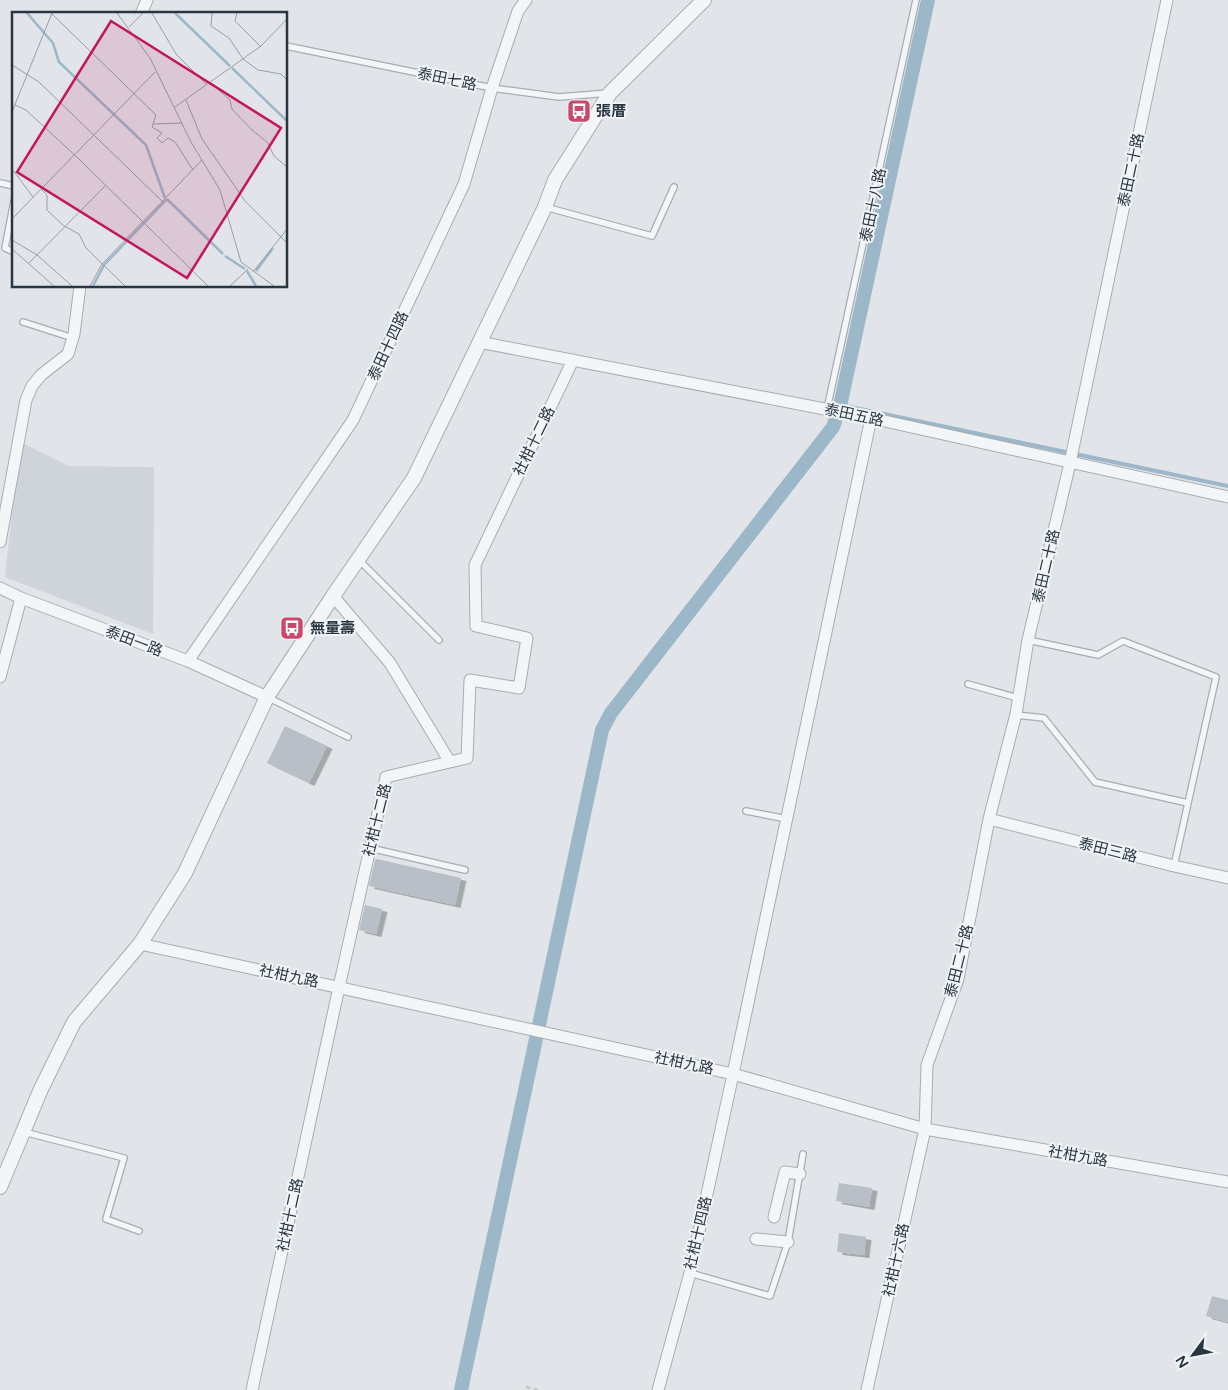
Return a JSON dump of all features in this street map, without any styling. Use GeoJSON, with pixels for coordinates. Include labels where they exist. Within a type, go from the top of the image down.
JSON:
{"type":"FeatureCollection","features":[{"type":"Feature","properties":{"kind":"street"},"geometry":{"type":"LineString","coordinates":[[142,12],[147,0]]}},
{"type":"Feature","properties":{"kind":"street","name":"泰田十四路"},"geometry":{"type":"LineString","coordinates":[[188,661],[353,420],[464,184],[492,88],[518,11],[526,0]]}},
{"type":"Feature","properties":{"kind":"street"},"geometry":{"type":"LineString","coordinates":[[0,1187],[42,1089],[74,1022],[140,944],[185,872],[267,697],[414,478],[545,207],[555,180],[610,93],[704,0]]}},
{"type":"Feature","properties":{"kind":"street","name":"泰田二十路"},"geometry":{"type":"LineString","coordinates":[[925,1130],[927,1065],[958,979],[989,820],[1016,714],[1028,640],[1070,462],[1167,0]]}},
{"type":"Feature","properties":{"kind":"street"},"geometry":{"type":"LineString","coordinates":[[0,542],[26,400],[32,386],[40,375],[68,354],[73,338],[80,288]]}},
{"type":"Feature","properties":{"kind":"street","name":"泰田五路"},"geometry":{"type":"LineString","coordinates":[[479,342],[871,418],[1228,497]]}},
{"type":"Feature","properties":{"kind":"street","name":"社柑十二路"},"geometry":{"type":"LineString","coordinates":[[252,1390],[338,987],[386,777],[467,758],[470,680],[519,688],[527,638],[476,626],[475,565],[573,360]]}},
{"type":"Feature","properties":{"kind":"street","name":"社柑十四路"},"geometry":{"type":"LineString","coordinates":[[658,1390],[690,1273],[871,418]]}},
{"type":"Feature","properties":{"kind":"street","name":"泰田一路"},"geometry":{"type":"LineString","coordinates":[[0,588],[21,598],[188,661],[267,697]]}},
{"type":"Feature","properties":{"kind":"street"},"geometry":{"type":"LineString","coordinates":[[333,596],[390,663],[450,762]]}},
{"type":"Feature","properties":{"kind":"street"},"geometry":{"type":"LineString","coordinates":[[0,677],[21,598]]}},
{"type":"Feature","properties":{"kind":"street","name":"泰田三路"},"geometry":{"type":"LineString","coordinates":[[989,820],[1228,878]]}},
{"type":"Feature","properties":{"kind":"street","name":"社柑九路"},"geometry":{"type":"LineString","coordinates":[[140,944],[733,1074],[925,1130],[1228,1182]]}},
{"type":"Feature","properties":{"kind":"street","name":"社柑十六路"},"geometry":{"type":"LineString","coordinates":[[867,1390],[925,1130]]}},
{"type":"Feature","properties":{"kind":"street"},"geometry":{"type":"LineString","coordinates":[[774,1217],[785,1172],[800,1174]]}},
{"type":"Feature","properties":{"kind":"street"},"geometry":{"type":"LineString","coordinates":[[756,1239],[788,1242]]}},
{"type":"Feature","properties":{"kind":"lane","name":"泰田十八路"},"geometry":{"type":"LineString","coordinates":[[827,409],[885,150],[916,0]]}},
{"type":"Feature","properties":{"kind":"lane","name":"泰田七路"},"geometry":{"type":"LineString","coordinates":[[288,46],[492,88],[559,97],[610,93]]}},
{"type":"Feature","properties":{"kind":"lane"},"geometry":{"type":"LineString","coordinates":[[545,207],[652,236],[674,187]]}},
{"type":"Feature","properties":{"kind":"lane"},"geometry":{"type":"LineString","coordinates":[[12,211],[5,248],[12,251]]}},
{"type":"Feature","properties":{"kind":"lane"},"geometry":{"type":"LineString","coordinates":[[23,322],[73,338]]}},
{"type":"Feature","properties":{"kind":"lane"},"geometry":{"type":"LineString","coordinates":[[358,559],[439,640]]}},
{"type":"Feature","properties":{"kind":"lane"},"geometry":{"type":"LineString","coordinates":[[1028,640],[1098,655],[1123,641],[1216,677],[1174,866]]}},
{"type":"Feature","properties":{"kind":"lane"},"geometry":{"type":"LineString","coordinates":[[968,684],[1018,698]]}},
{"type":"Feature","properties":{"kind":"lane"},"geometry":{"type":"LineString","coordinates":[[267,697],[348,736]]}},
{"type":"Feature","properties":{"kind":"lane"},"geometry":{"type":"LineString","coordinates":[[1016,714],[1044,718],[1094,782],[1188,802]]}},
{"type":"Feature","properties":{"kind":"lane"},"geometry":{"type":"LineString","coordinates":[[746,811],[787,818]]}},
{"type":"Feature","properties":{"kind":"lane"},"geometry":{"type":"LineString","coordinates":[[370,848],[465,870]]}},
{"type":"Feature","properties":{"kind":"lane"},"geometry":{"type":"LineString","coordinates":[[24,1132],[124,1158],[106,1219],[140,1231]]}},
{"type":"Feature","properties":{"kind":"lane"},"geometry":{"type":"LineString","coordinates":[[690,1273],[770,1296],[788,1242],[803,1154]]}},
{"type":"Feature","properties":{"kind":"path"},"geometry":{"type":"LineString","coordinates":[[526,1388],[538,1390]]}},
{"type":"Feature","properties":{"kind":"shaded area"},"geometry":{"type":"Polygon","coordinates":[[[20,442],[69,466],[154,467],[153,634],[5,577],[20,442]]]}},
{"type":"Feature","properties":{"kind":"building"},"geometry":{"type":"Polygon","coordinates":[[[285,726],[327,746],[309,783],[267,763],[285,726]]]}},
{"type":"Feature","properties":{"kind":"building"},"geometry":{"type":"Polygon","coordinates":[[[375,860],[461,878],[455,905],[369,886],[375,860]]]}},
{"type":"Feature","properties":{"kind":"building"},"geometry":{"type":"Polygon","coordinates":[[[365,905],[382,909],[376,934],[359,930],[365,905]]]}},
{"type":"Feature","properties":{"kind":"building"},"geometry":{"type":"Polygon","coordinates":[[[839,1183],[872,1188],[869,1207],[836,1201],[839,1183]]]}},
{"type":"Feature","properties":{"kind":"building"},"geometry":{"type":"Polygon","coordinates":[[[839,1233],[866,1237],[864,1255],[837,1252],[839,1233]]]}},
{"type":"Feature","properties":{"kind":"building"},"geometry":{"type":"Polygon","coordinates":[[[1212,1296],[1228,1300],[1228,1322],[1206,1316],[1212,1296]]]}},
{"type":"Feature","properties":{"kind":"waterway"},"geometry":{"type":"LineString","coordinates":[[840,406],[928,0]]}},
{"type":"Feature","properties":{"kind":"waterway"},"geometry":{"type":"LineString","coordinates":[[841,405],[1228,486]]}},
{"type":"Feature","properties":{"kind":"waterway"},"geometry":{"type":"LineString","coordinates":[[461,1390],[602,730],[611,713],[833,427],[835,421]]}},
{"type":"Feature","properties":{"kind":"place","name":"張厝"},"geometry":{"type":"Point","coordinates":[579,111]}},
{"type":"Feature","properties":{"kind":"place","name":"無量壽"},"geometry":{"type":"Point","coordinates":[292,628]}}]}
